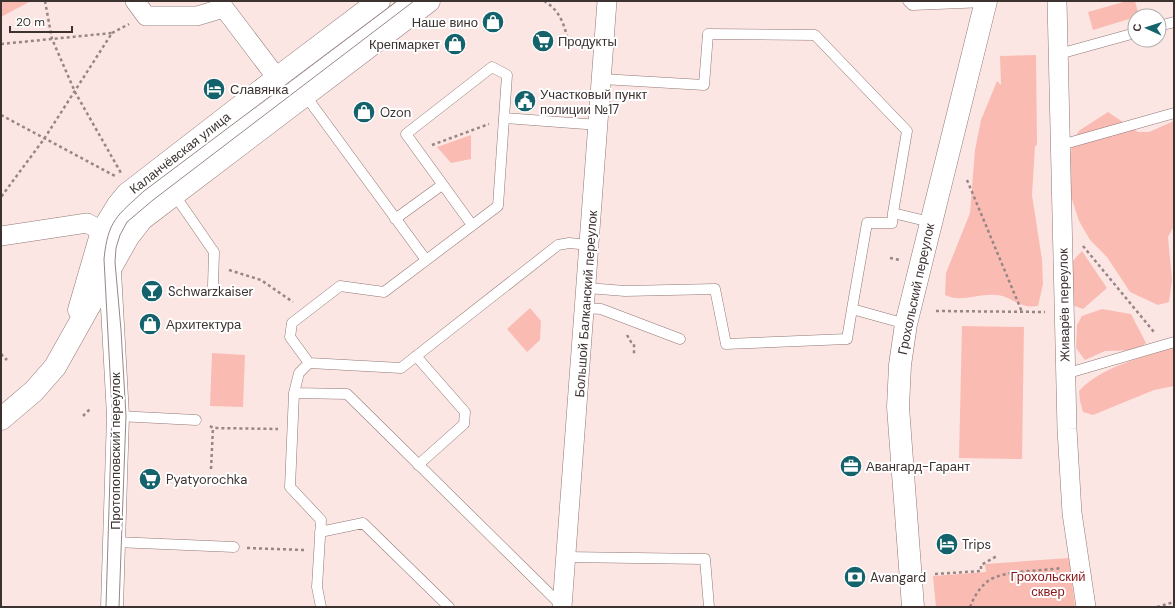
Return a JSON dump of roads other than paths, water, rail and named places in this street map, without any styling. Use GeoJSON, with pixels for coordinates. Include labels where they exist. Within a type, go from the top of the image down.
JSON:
{"type":"FeatureCollection","features":[{"type":"Feature","properties":{"kind":"main road","name":"Каланчёвская улица"},"geometry":{"type":"LineString","coordinates":[[72,340],[106,250],[118,205],[127,194],[379,1]]}},
{"type":"Feature","properties":{"kind":"main road","name":"Каланчёвская улица"},"geometry":{"type":"LineString","coordinates":[[106,250],[128,237],[142,219],[429,1]]}},
{"type":"Feature","properties":{"kind":"main road","name":"Грохольский переулок"},"geometry":{"type":"LineString","coordinates":[[913,607],[898,406],[900,365],[906,324],[930,222],[986,1]]}},
{"type":"Feature","properties":{"kind":"main road"},"geometry":{"type":"LineString","coordinates":[[1,419],[34,392],[55,367],[72,340],[106,250]]}},
{"type":"Feature","properties":{"kind":"main road","name":"Протопоповский переулок"},"geometry":{"type":"LineString","coordinates":[[106,250],[118,416],[112,607]]}},
{"type":"Feature","properties":{"kind":"street"},"geometry":{"type":"LineString","coordinates":[[135,1],[146,16],[197,16],[224,8],[277,78]]}},
{"type":"Feature","properties":{"kind":"street","name":"Большой Балканский переулок"},"geometry":{"type":"LineString","coordinates":[[562,606],[586,308],[607,1]]}},
{"type":"Feature","properties":{"kind":"street","name":"Живарёв переулок"},"geometry":{"type":"LineString","coordinates":[[1057,1],[1067,429],[1072,513],[1086,607]]}},
{"type":"Feature","properties":{"kind":"street"},"geometry":{"type":"LineString","coordinates":[[1,236],[87,223],[106,250]]}},
{"type":"Feature","properties":{"kind":"lane"},"geometry":{"type":"LineString","coordinates":[[106,250],[123,219],[148,196],[406,1]]}},
{"type":"Feature","properties":{"kind":"lane"},"geometry":{"type":"LineString","coordinates":[[908,1],[912,5],[986,1]]}},
{"type":"Feature","properties":{"kind":"lane"},"geometry":{"type":"LineString","coordinates":[[587,288],[624,291],[715,289],[726,344],[847,339],[867,223],[892,223],[907,130],[815,35],[708,34],[704,85],[602,79]]}},
{"type":"Feature","properties":{"kind":"lane"},"geometry":{"type":"LineString","coordinates":[[1059,54],[1127,35]]}},
{"type":"Feature","properties":{"kind":"lane"},"geometry":{"type":"LineString","coordinates":[[310,363],[290,337],[292,323],[340,286],[384,292],[498,206],[506,75],[492,67],[406,134],[472,225]]}},
{"type":"Feature","properties":{"kind":"lane"},"geometry":{"type":"LineString","coordinates":[[305,95],[426,260]]}},
{"type":"Feature","properties":{"kind":"lane"},"geometry":{"type":"LineString","coordinates":[[1061,145],[1174,114]]}},
{"type":"Feature","properties":{"kind":"lane"},"geometry":{"type":"LineString","coordinates":[[504,118],[599,125]]}},
{"type":"Feature","properties":{"kind":"lane"},"geometry":{"type":"LineString","coordinates":[[395,219],[442,185]]}},
{"type":"Feature","properties":{"kind":"lane"},"geometry":{"type":"LineString","coordinates":[[174,194],[214,252],[213,286]]}},
{"type":"Feature","properties":{"kind":"lane"},"geometry":{"type":"LineString","coordinates":[[893,213],[930,222]]}},
{"type":"Feature","properties":{"kind":"lane"},"geometry":{"type":"LineString","coordinates":[[321,607],[317,587],[320,520],[290,486],[294,393],[299,373],[310,363],[401,368],[558,245],[569,243],[590,245]]}},
{"type":"Feature","properties":{"kind":"lane"},"geometry":{"type":"LineString","coordinates":[[586,308],[601,309],[680,339]]}},
{"type":"Feature","properties":{"kind":"lane"},"geometry":{"type":"LineString","coordinates":[[852,310],[906,324]]}},
{"type":"Feature","properties":{"kind":"lane"},"geometry":{"type":"LineString","coordinates":[[1065,374],[1169,343]]}},
{"type":"Feature","properties":{"kind":"lane"},"geometry":{"type":"LineString","coordinates":[[416,356],[465,412],[464,424],[418,465]]}},
{"type":"Feature","properties":{"kind":"lane"},"geometry":{"type":"LineString","coordinates":[[294,393],[347,394],[562,606]]}},
{"type":"Feature","properties":{"kind":"lane"},"geometry":{"type":"LineString","coordinates":[[118,416],[196,420]]}},
{"type":"Feature","properties":{"kind":"lane"},"geometry":{"type":"LineString","coordinates":[[320,532],[363,523],[449,607]]}},
{"type":"Feature","properties":{"kind":"lane"},"geometry":{"type":"LineString","coordinates":[[115,542],[234,547]]}},
{"type":"Feature","properties":{"kind":"lane"},"geometry":{"type":"LineString","coordinates":[[566,557],[705,559],[709,607]]}},
{"type":"Feature","properties":{"kind":"tram line"},"geometry":{"type":"LineString","coordinates":[[106,607],[112,410],[104,259],[108,235],[111,227],[121,213],[144,191],[397,1]]}},
{"type":"Feature","properties":{"kind":"tram line"},"geometry":{"type":"LineString","coordinates":[[119,607],[126,416],[115,262],[116,248],[120,235],[127,222],[153,200],[414,1]]}},
{"type":"Feature","properties":{"kind":"place","name":"Наше вино"},"geometry":{"type":"Point","coordinates":[493,22]}},
{"type":"Feature","properties":{"kind":"place","name":"Продукты"},"geometry":{"type":"Point","coordinates":[543,41]}},
{"type":"Feature","properties":{"kind":"place","name":"Крепмаркет"},"geometry":{"type":"Point","coordinates":[455,44]}},
{"type":"Feature","properties":{"kind":"place","name":"Славянка"},"geometry":{"type":"Point","coordinates":[214,89]}},
{"type":"Feature","properties":{"kind":"place","name":"Участковый пункт полиции №17"},"geometry":{"type":"Point","coordinates":[525,101]}},
{"type":"Feature","properties":{"kind":"place","name":"Ozon"},"geometry":{"type":"Point","coordinates":[364,112]}},
{"type":"Feature","properties":{"kind":"place","name":"Schwarzkaiser"},"geometry":{"type":"Point","coordinates":[152,291]}},
{"type":"Feature","properties":{"kind":"place","name":"Архитектура"},"geometry":{"type":"Point","coordinates":[150,324]}},
{"type":"Feature","properties":{"kind":"place","name":"Авангард-Гарант"},"geometry":{"type":"Point","coordinates":[851,466]}},
{"type":"Feature","properties":{"kind":"place","name":"Pyatyorochka"},"geometry":{"type":"Point","coordinates":[150,479]}},
{"type":"Feature","properties":{"kind":"place","name":"Trips"},"geometry":{"type":"Point","coordinates":[947,544]}},
{"type":"Feature","properties":{"kind":"place","name":"Avangard"},"geometry":{"type":"Point","coordinates":[855,577]}},
{"type":"Feature","properties":{"kind":"park label","name":"Грохольский сквер"},"geometry":{"type":"Point","coordinates":[1048,584]}}]}
